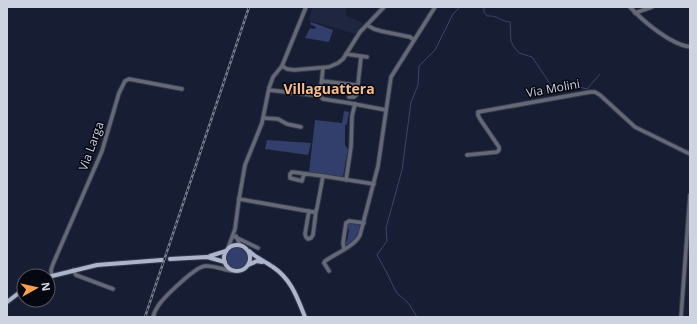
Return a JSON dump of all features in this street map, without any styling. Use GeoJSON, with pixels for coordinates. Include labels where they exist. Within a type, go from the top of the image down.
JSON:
{"type":"FeatureCollection","features":[{"type":"Feature","properties":{"kind":"main road"},"geometry":{"type":"LineString","coordinates":[[208,257],[227,250],[232,246],[240,245],[246,248],[254,256],[281,273],[294,290],[305,317]]}},
{"type":"Feature","properties":{"kind":"main road"},"geometry":{"type":"LineString","coordinates":[[227,250],[224,255],[225,262],[229,268],[235,271],[242,270],[248,265],[257,261],[267,263]]}},
{"type":"Feature","properties":{"kind":"main road"},"geometry":{"type":"LineString","coordinates":[[248,265],[250,258],[249,251]]}},
{"type":"Feature","properties":{"kind":"main road"},"geometry":{"type":"LineString","coordinates":[[170,259],[208,257],[225,262]]}},
{"type":"Feature","properties":{"kind":"main road"},"geometry":{"type":"LineString","coordinates":[[56,275],[97,265],[162,260]]}},
{"type":"Feature","properties":{"kind":"main road"},"geometry":{"type":"LineString","coordinates":[[7,302],[16,295]]}},
{"type":"Feature","properties":{"kind":"street"},"geometry":{"type":"LineString","coordinates":[[227,250],[234,237],[245,165],[264,118],[268,90],[273,78],[282,66],[306,7]]}},
{"type":"Feature","properties":{"kind":"street"},"geometry":{"type":"LineString","coordinates":[[282,66],[287,69],[294,70],[334,66],[343,59],[360,32],[384,7]]}},
{"type":"Feature","properties":{"kind":"street"},"geometry":{"type":"LineString","coordinates":[[329,271],[324,263],[325,261],[358,239],[364,223],[374,184],[391,77],[435,7]]}},
{"type":"Feature","properties":{"kind":"street"},"geometry":{"type":"LineString","coordinates":[[630,7],[645,22],[676,43],[690,47]]}},
{"type":"Feature","properties":{"kind":"street"},"geometry":{"type":"LineString","coordinates":[[635,13],[652,7]]}},
{"type":"Feature","properties":{"kind":"street"},"geometry":{"type":"LineString","coordinates":[[367,25],[374,29],[410,37],[414,40]]}},
{"type":"Feature","properties":{"kind":"street"},"geometry":{"type":"LineString","coordinates":[[346,54],[367,57]]}},
{"type":"Feature","properties":{"kind":"street"},"geometry":{"type":"LineString","coordinates":[[349,97],[354,97],[356,95],[358,87],[356,85],[358,84],[361,57]]}},
{"type":"Feature","properties":{"kind":"street"},"geometry":{"type":"LineString","coordinates":[[320,96],[323,68]]}},
{"type":"Feature","properties":{"kind":"street","name":"Via Larga"},"geometry":{"type":"LineString","coordinates":[[52,268],[102,151],[118,93],[125,80],[129,79],[182,89]]}},
{"type":"Feature","properties":{"kind":"street"},"geometry":{"type":"LineString","coordinates":[[322,81],[356,85]]}},
{"type":"Feature","properties":{"kind":"street"},"geometry":{"type":"LineString","coordinates":[[268,90],[320,96],[323,100],[386,110]]}},
{"type":"Feature","properties":{"kind":"street","name":"Via Molini"},"geometry":{"type":"LineString","coordinates":[[467,155],[499,150],[499,147],[480,119],[478,112],[590,92],[595,92],[600,95],[635,127],[690,154]]}},
{"type":"Feature","properties":{"kind":"street"},"geometry":{"type":"LineString","coordinates":[[346,180],[351,147],[352,116],[355,104]]}},
{"type":"Feature","properties":{"kind":"street"},"geometry":{"type":"LineString","coordinates":[[264,118],[278,119],[287,124],[301,127]]}},
{"type":"Feature","properties":{"kind":"street"},"geometry":{"type":"LineString","coordinates":[[304,174],[374,184]]}},
{"type":"Feature","properties":{"kind":"street"},"geometry":{"type":"LineString","coordinates":[[309,211],[305,234],[308,239],[313,235],[323,176]]}},
{"type":"Feature","properties":{"kind":"street"},"geometry":{"type":"LineString","coordinates":[[681,317],[690,195]]}},
{"type":"Feature","properties":{"kind":"street"},"geometry":{"type":"LineString","coordinates":[[239,199],[316,211]]}},
{"type":"Feature","properties":{"kind":"street"},"geometry":{"type":"LineString","coordinates":[[344,249],[343,243],[346,223],[349,221],[364,223]]}},
{"type":"Feature","properties":{"kind":"street"},"geometry":{"type":"LineString","coordinates":[[234,237],[240,245]]}},
{"type":"Feature","properties":{"kind":"street"},"geometry":{"type":"LineString","coordinates":[[234,237],[258,248]]}},
{"type":"Feature","properties":{"kind":"street"},"geometry":{"type":"LineString","coordinates":[[216,267],[219,264],[217,259]]}},
{"type":"Feature","properties":{"kind":"street"},"geometry":{"type":"LineString","coordinates":[[216,267],[225,262]]}},
{"type":"Feature","properties":{"kind":"street"},"geometry":{"type":"LineString","coordinates":[[153,317],[158,305],[178,284],[199,268],[204,266],[216,267],[235,271]]}},
{"type":"Feature","properties":{"kind":"street"},"geometry":{"type":"LineString","coordinates":[[73,270],[76,275],[113,289]]}},
{"type":"Feature","properties":{"kind":"shaded area"},"geometry":{"type":"Polygon","coordinates":[[[312,7],[346,7],[346,16],[363,23],[355,34],[308,20],[312,7]]]}},
{"type":"Feature","properties":{"kind":"shaded area"},"geometry":{"type":"Polygon","coordinates":[[[311,22],[333,30],[329,42],[305,38],[310,28],[315,29],[316,27],[310,24],[311,22]]]}},
{"type":"Feature","properties":{"kind":"shaded area"},"geometry":{"type":"Polygon","coordinates":[[[344,111],[349,112],[347,124],[345,125],[345,145],[348,149],[343,177],[309,172],[315,120],[342,123],[344,111]]]}},
{"type":"Feature","properties":{"kind":"shaded area"},"geometry":{"type":"Polygon","coordinates":[[[267,140],[311,143],[308,155],[265,149],[267,140]]]}},
{"type":"Feature","properties":{"kind":"shaded area"},"geometry":{"type":"Polygon","coordinates":[[[349,223],[359,224],[360,227],[356,239],[346,245],[345,240],[347,241],[349,230],[347,227],[349,223]]]}},
{"type":"Feature","properties":{"kind":"shaded area"},"geometry":{"type":"Polygon","coordinates":[[[237,247],[245,250],[248,258],[245,266],[237,269],[229,266],[226,258],[229,250],[237,247]]]}},
{"type":"Feature","properties":{"kind":"waterway"},"geometry":{"type":"LineString","coordinates":[[417,317],[409,304],[396,292],[377,255],[387,241],[386,228],[402,170],[411,102],[418,85],[419,66],[435,50],[453,14],[460,7]]}},
{"type":"Feature","properties":{"kind":"waterway"},"geometry":{"type":"LineString","coordinates":[[484,7],[484,12],[487,16],[494,16],[510,22],[511,41],[514,47],[519,53],[532,57],[555,91],[562,91],[575,86],[587,89],[600,74]]}},
{"type":"Feature","properties":{"kind":"railway"},"geometry":{"type":"LineString","coordinates":[[145,317],[249,7]]}},
{"type":"Feature","properties":{"kind":"district","name":"Villaguattera"},"geometry":{"type":"Point","coordinates":[329,88]}}]}
